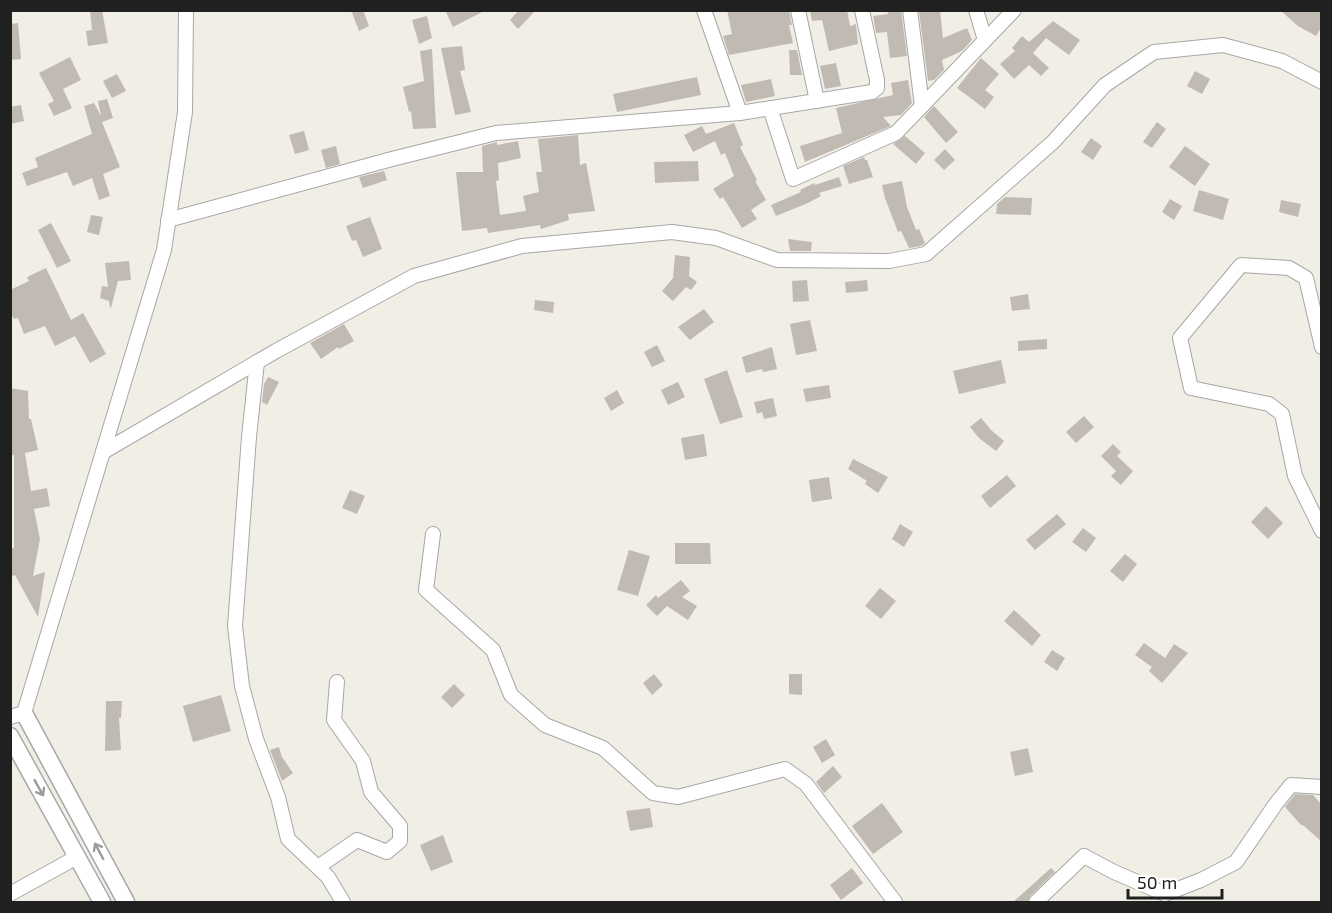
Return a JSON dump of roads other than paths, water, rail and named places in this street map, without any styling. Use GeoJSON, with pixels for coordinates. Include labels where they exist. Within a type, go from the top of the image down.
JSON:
{"type":"FeatureCollection","features":[{"type":"Feature","properties":{"kind":"street"},"geometry":{"type":"LineString","coordinates":[[126,903],[17,715],[103,452],[164,250],[185,112],[186,10]]}},
{"type":"Feature","properties":{"kind":"street"},"geometry":{"type":"LineString","coordinates":[[704,10],[740,113]]}},
{"type":"Feature","properties":{"kind":"street"},"geometry":{"type":"LineString","coordinates":[[798,10],[817,101]]}},
{"type":"Feature","properties":{"kind":"street"},"geometry":{"type":"LineString","coordinates":[[168,220],[496,133],[740,113],[872,92],[877,88],[877,80],[862,10]]}},
{"type":"Feature","properties":{"kind":"street"},"geometry":{"type":"LineString","coordinates":[[910,10],[922,106]]}},
{"type":"Feature","properties":{"kind":"street"},"geometry":{"type":"LineString","coordinates":[[976,10],[985,39]]}},
{"type":"Feature","properties":{"kind":"street"},"geometry":{"type":"LineString","coordinates":[[770,108],[793,179],[897,133],[1014,10]]}},
{"type":"Feature","properties":{"kind":"street"},"geometry":{"type":"LineString","coordinates":[[103,452],[257,362],[414,276],[522,246],[672,232],[716,238],[777,260],[889,261],[926,254],[1053,142],[1105,85],[1154,52],[1223,45],[1282,62],[1322,82]]}},
{"type":"Feature","properties":{"kind":"street"},"geometry":{"type":"LineString","coordinates":[[1322,347],[1306,278],[1289,268],[1240,265],[1180,338],[1191,388],[1269,404],[1282,414],[1295,476],[1322,531]]}},
{"type":"Feature","properties":{"kind":"street"},"geometry":{"type":"LineString","coordinates":[[257,362],[235,626],[242,686],[256,739],[278,796],[288,839],[328,877],[343,903]]}},
{"type":"Feature","properties":{"kind":"street"},"geometry":{"type":"LineString","coordinates":[[433,534],[426,590],[492,650],[511,696],[545,725],[603,748],[653,793],[678,796],[785,769],[806,784],[895,903]]}},
{"type":"Feature","properties":{"kind":"street"},"geometry":{"type":"LineString","coordinates":[[318,867],[357,840],[387,852],[400,841],[400,826],[371,792],[363,761],[334,720],[337,682]]}},
{"type":"Feature","properties":{"kind":"street"},"geometry":{"type":"LineString","coordinates":[[10,736],[102,903]]}},
{"type":"Feature","properties":{"kind":"street"},"geometry":{"type":"LineString","coordinates":[[1036,903],[1084,856],[1165,894],[1201,880],[1236,862],[1291,785],[1322,787]]}},
{"type":"Feature","properties":{"kind":"street"},"geometry":{"type":"LineString","coordinates":[[10,894],[77,856]]}}]}
